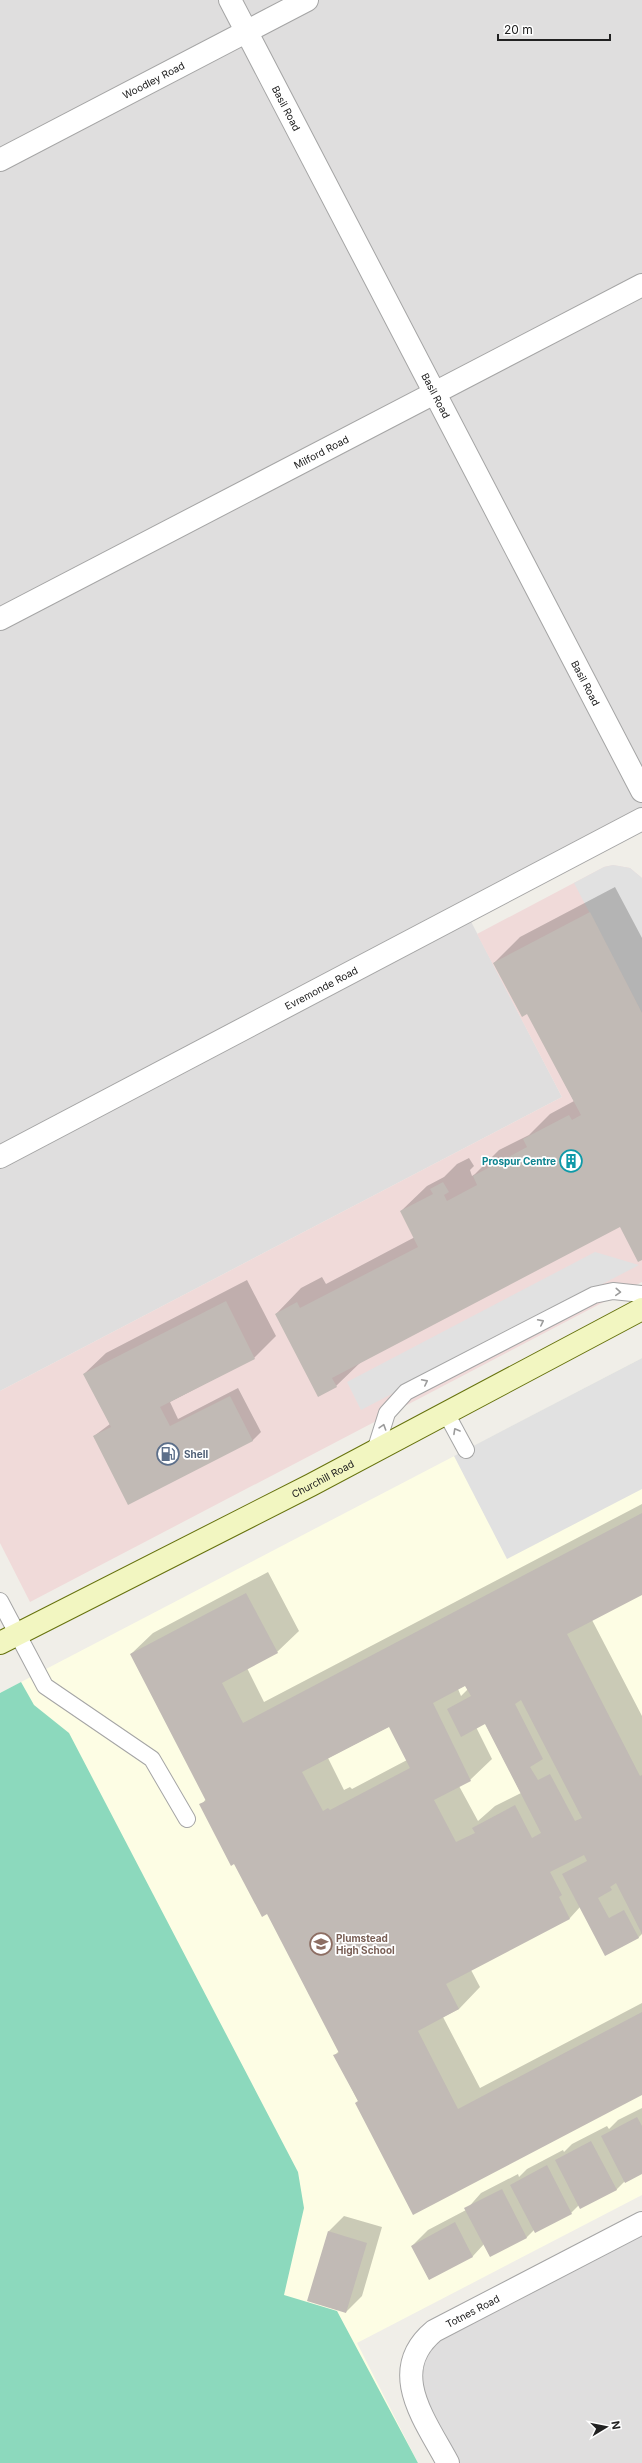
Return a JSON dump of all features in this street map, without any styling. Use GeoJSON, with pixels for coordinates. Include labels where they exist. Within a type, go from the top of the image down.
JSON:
{"type":"FeatureCollection","features":[{"type":"Feature","properties":{"kind":"street","name":"Basil Road"},"geometry":{"type":"LineString","coordinates":[[230,0],[642,792]]}},
{"type":"Feature","properties":{"kind":"street","name":"Woodley Road"},"geometry":{"type":"LineString","coordinates":[[0,160],[307,0]]}},
{"type":"Feature","properties":{"kind":"street","name":"Milford Road"},"geometry":{"type":"LineString","coordinates":[[0,619],[642,285]]}},
{"type":"Feature","properties":{"kind":"street","name":"Evremonde Road"},"geometry":{"type":"LineString","coordinates":[[0,1158],[642,819]]}},
{"type":"Feature","properties":{"kind":"street","name":"Churchill Road"},"geometry":{"type":"LineString","coordinates":[[9,1638],[375,1451],[642,1309]]}},
{"type":"Feature","properties":{"kind":"street","name":"Totnes Road"},"geometry":{"type":"LineString","coordinates":[[448,2463],[412,2390],[412,2363],[423,2340],[434,2331],[642,2223]]}},
{"type":"Feature","properties":{"kind":"lane"},"geometry":{"type":"LineString","coordinates":[[375,1451],[387,1413],[406,1392],[594,1294],[613,1291],[642,1294]]}},
{"type":"Feature","properties":{"kind":"lane"},"geometry":{"type":"LineString","coordinates":[[446,1413],[466,1450]]}},
{"type":"Feature","properties":{"kind":"lane"},"geometry":{"type":"LineString","coordinates":[[0,1601],[9,1638],[45,1686],[152,1759],[187,1819]]}},
{"type":"Feature","properties":{"kind":"shaded area"},"geometry":{"type":"Polygon","coordinates":[[[0,0],[642,0],[642,817],[465,910],[562,1097],[0,1391],[0,0]]]}},
{"type":"Feature","properties":{"kind":"shaded area"},"geometry":{"type":"Polygon","coordinates":[[[613,865],[630,868],[642,878],[642,1282],[30,1602],[0,1543],[0,1391],[562,1097],[477,934],[604,867],[613,865]]]}},
{"type":"Feature","properties":{"kind":"shaded area"},"geometry":{"type":"Polygon","coordinates":[[[613,865],[630,868],[642,878],[642,1013],[574,883],[604,867],[613,865]]]}},
{"type":"Feature","properties":{"kind":"shaded area"},"geometry":{"type":"Polygon","coordinates":[[[595,1252],[639,1265],[361,1410],[347,1382],[595,1252]]]}},
{"type":"Feature","properties":{"kind":"shaded area","name":"Plumstead High School"},"geometry":{"type":"Polygon","coordinates":[[[642,1358],[642,2195],[357,2343],[418,2463],[0,2463],[0,1693],[642,1358]]]}},
{"type":"Feature","properties":{"kind":"shaded area"},"geometry":{"type":"Polygon","coordinates":[[[642,1358],[642,1489],[507,1559],[454,1456],[642,1358]]]}},
{"type":"Feature","properties":{"kind":"shaded area"},"geometry":{"type":"Polygon","coordinates":[[[642,2220],[642,2463],[445,2463],[415,2403],[421,2339],[642,2220]]]}},
{"type":"Feature","properties":{"kind":"green space"},"geometry":{"type":"Polygon","coordinates":[[[21,1682],[34,1705],[69,1733],[298,2172],[304,2208],[284,2295],[337,2311],[418,2463],[0,2463],[0,1693],[21,1682]]]}},
{"type":"Feature","properties":{"kind":"building","name":"Prospur Centre"},"geometry":{"type":"Polygon","coordinates":[[[590,912],[642,1013],[642,1260],[638,1262],[620,1227],[332,1378],[337,1387],[318,1397],[275,1314],[297,1302],[300,1308],[418,1247],[400,1211],[433,1194],[430,1189],[443,1182],[449,1192],[444,1195],[447,1201],[477,1185],[473,1176],[527,1147],[523,1139],[569,1115],[572,1120],[581,1115],[527,1014],[522,1017],[493,963],[590,912]]]}},
{"type":"Feature","properties":{"kind":"building"},"geometry":{"type":"Polygon","coordinates":[[[226,1301],[255,1359],[160,1407],[170,1426],[230,1396],[253,1441],[128,1505],[93,1436],[111,1427],[83,1374],[226,1301]]]}},
{"type":"Feature","properties":{"kind":"building"},"geometry":{"type":"Polygon","coordinates":[[[642,1513],[642,1595],[567,1634],[640,1776],[642,1775],[642,1934],[616,1883],[610,1887],[612,1890],[598,1898],[609,1918],[624,1910],[639,1938],[605,1956],[562,1874],[587,1861],[584,1855],[550,1872],[562,1895],[559,1897],[570,1919],[446,1984],[459,2009],[418,2031],[458,2109],[642,2012],[642,2095],[413,2215],[355,2103],[358,2101],[333,2055],[339,2053],[267,1914],[262,1917],[234,1864],[231,1866],[199,1804],[206,1801],[130,1654],[246,1593],[278,1653],[222,1683],[243,1723],[642,1513]],[[465,1686],[433,1703],[471,1781],[434,1800],[456,1842],[475,1833],[472,1828],[515,1805],[532,1838],[541,1833],[485,1724],[461,1737],[447,1709],[471,1696],[465,1686]],[[521,1700],[515,1704],[543,1759],[530,1767],[538,1780],[550,1774],[575,1821],[582,1818],[521,1700]],[[389,1727],[302,1772],[323,1811],[328,1808],[330,1810],[410,1768],[389,1727]]]}},
{"type":"Feature","properties":{"kind":"building"},"geometry":{"type":"Polygon","coordinates":[[[637,2117],[642,2126],[642,2174],[625,2183],[601,2136],[637,2117]]]}},
{"type":"Feature","properties":{"kind":"building"},"geometry":{"type":"Polygon","coordinates":[[[591,2141],[617,2190],[580,2209],[555,2160],[591,2141]]]}},
{"type":"Feature","properties":{"kind":"building"},"geometry":{"type":"Polygon","coordinates":[[[547,2165],[572,2214],[535,2233],[510,2185],[547,2165]]]}},
{"type":"Feature","properties":{"kind":"building"},"geometry":{"type":"Polygon","coordinates":[[[502,2189],[527,2238],[490,2257],[464,2208],[502,2189]]]}},
{"type":"Feature","properties":{"kind":"building"},"geometry":{"type":"Polygon","coordinates":[[[455,2222],[473,2257],[429,2280],[411,2246],[455,2222]]]}},
{"type":"Feature","properties":{"kind":"building"},"geometry":{"type":"Polygon","coordinates":[[[328,2231],[367,2243],[346,2313],[307,2301],[328,2231]]]}},
{"type":"Feature","properties":{"kind":"place","name":"Prospur Centre"},"geometry":{"type":"Point","coordinates":[571,1161]}},
{"type":"Feature","properties":{"kind":"place","name":"Shell"},"geometry":{"type":"Point","coordinates":[168,1454]}},
{"type":"Feature","properties":{"kind":"place","name":"Plumstead High School"},"geometry":{"type":"Point","coordinates":[321,1944]}}]}
